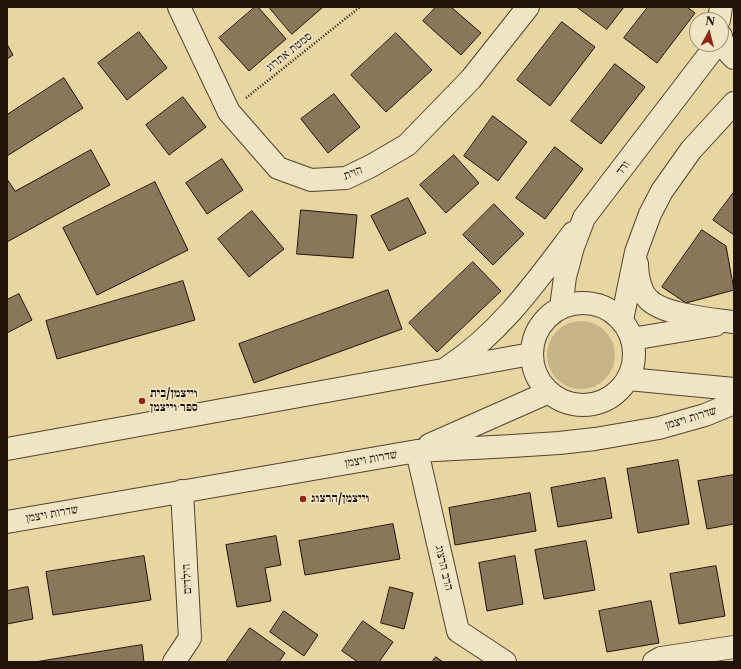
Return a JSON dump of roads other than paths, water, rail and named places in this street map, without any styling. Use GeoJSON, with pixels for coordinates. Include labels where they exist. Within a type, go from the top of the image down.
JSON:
{"type":"FeatureCollection","features":[{"type":"Feature","properties":{"kind":"street","name":"הזית"},"geometry":{"type":"LineString","coordinates":[[179,7],[229,112],[278,168],[311,180],[346,178],[371,166],[407,145],[471,79],[528,7]]}},
{"type":"Feature","properties":{"kind":"street","name":"ורד"},"geometry":{"type":"LineString","coordinates":[[561,308],[565,277],[573,247],[584,218],[711,52]]}},
{"type":"Feature","properties":{"kind":"street"},"geometry":{"type":"LineString","coordinates":[[627,330],[609,310],[594,304],[577,303],[561,308],[549,315],[540,326],[534,340],[532,354],[534,368],[540,382],[549,392],[561,400],[576,405],[592,404],[607,400],[620,390],[628,379],[633,366],[634,352],[627,330],[636,252],[650,214],[662,191],[691,150],[734,103]]}},
{"type":"Feature","properties":{"kind":"street"},"geometry":{"type":"LineString","coordinates":[[444,370],[457,362],[500,324],[526,294],[584,218]]}},
{"type":"Feature","properties":{"kind":"street"},"geometry":{"type":"LineString","coordinates":[[636,252],[639,284],[647,299],[658,306],[674,312],[734,322]]}},
{"type":"Feature","properties":{"kind":"street"},"geometry":{"type":"LineString","coordinates":[[627,330],[734,322]]}},
{"type":"Feature","properties":{"kind":"street"},"geometry":{"type":"LineString","coordinates":[[7,449],[532,354]]}},
{"type":"Feature","properties":{"kind":"street"},"geometry":{"type":"LineString","coordinates":[[628,379],[734,389]]}},
{"type":"Feature","properties":{"kind":"street"},"geometry":{"type":"LineString","coordinates":[[417,451],[549,392]]}},
{"type":"Feature","properties":{"kind":"street","name":"שדרות ויצמן"},"geometry":{"type":"LineString","coordinates":[[7,522],[417,451],[520,446],[594,439],[659,428],[705,415],[734,403]]}},
{"type":"Feature","properties":{"kind":"street","name":"הרב הרצוג"},"geometry":{"type":"LineString","coordinates":[[417,451],[458,631],[505,662]]}},
{"type":"Feature","properties":{"kind":"street","name":"הילדים"},"geometry":{"type":"LineString","coordinates":[[174,662],[190,638],[182,491]]}},
{"type":"Feature","properties":{"kind":"street"},"geometry":{"type":"LineString","coordinates":[[654,662],[661,658],[734,648]]}},
{"type":"Feature","properties":{"kind":"place","name":"וייצמן/בית ספר וייצמן"},"geometry":{"type":"Point","coordinates":[142,401]}},
{"type":"Feature","properties":{"kind":"place","name":"וייצמן/הרצוג"},"geometry":{"type":"Point","coordinates":[303,499]}}]}
